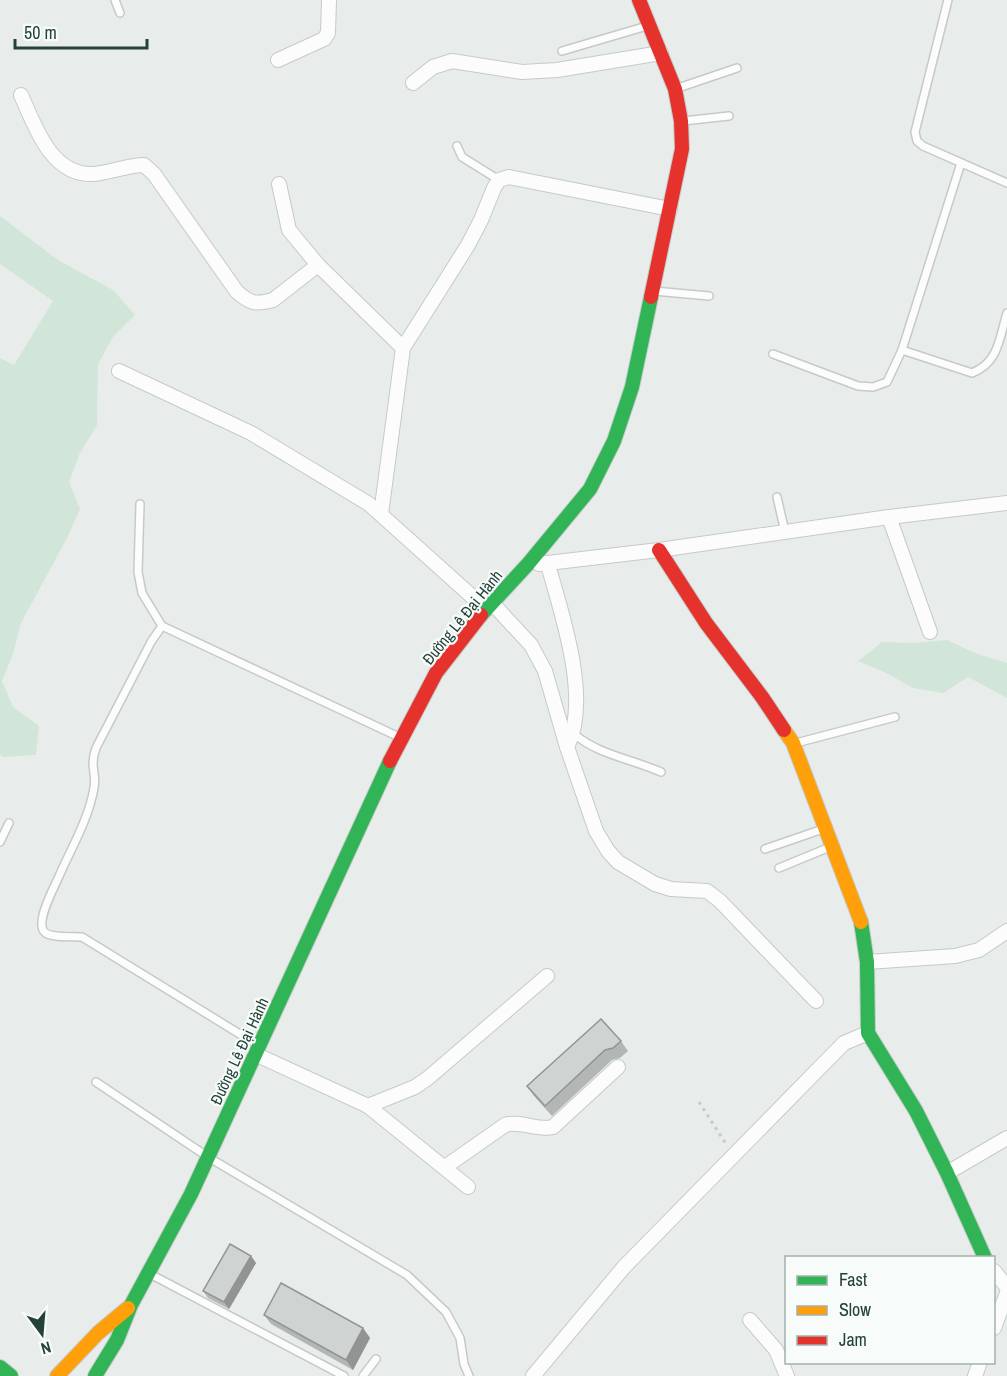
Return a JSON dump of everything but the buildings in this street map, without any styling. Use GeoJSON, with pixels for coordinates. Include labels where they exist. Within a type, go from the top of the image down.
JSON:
{"type":"FeatureCollection","features":[{"type":"Feature","properties":{"kind":"main road","name":"Đường Lê Đại Hành"},"geometry":{"type":"LineString","coordinates":[[95,1376],[117,1340],[131,1305],[191,1194],[402,738],[436,673],[489,606],[528,564],[590,489],[614,441],[632,387],[682,149],[681,121],[675,89],[639,0]]}},
{"type":"Feature","properties":{"kind":"main road"},"geometry":{"type":"LineString","coordinates":[[659,550],[706,623],[762,697],[793,743],[862,925],[867,962],[868,1033],[906,1092],[947,1173],[985,1256]]}},
{"type":"Feature","properties":{"kind":"main road","name":"Đường Lê Đại Hành"},"geometry":{"type":"LineString","coordinates":[[57,1376],[98,1333],[131,1305]]}},
{"type":"Feature","properties":{"kind":"main road"},"geometry":{"type":"LineString","coordinates":[[0,1367],[11,1376]]}},
{"type":"Feature","properties":{"kind":"street"},"geometry":{"type":"LineString","coordinates":[[278,60],[324,39],[328,33],[329,0]]}},
{"type":"Feature","properties":{"kind":"street"},"geometry":{"type":"LineString","coordinates":[[413,83],[433,67],[452,62],[522,72],[557,70],[661,53]]}},
{"type":"Feature","properties":{"kind":"street"},"geometry":{"type":"LineString","coordinates":[[21,95],[44,145],[57,160],[77,171],[91,174],[144,165],[237,292],[250,302],[264,303],[273,300],[318,265]]}},
{"type":"Feature","properties":{"kind":"street"},"geometry":{"type":"LineString","coordinates":[[381,514],[403,348],[468,244],[499,180],[509,177],[670,209]]}},
{"type":"Feature","properties":{"kind":"street"},"geometry":{"type":"LineString","coordinates":[[279,184],[289,230],[318,265],[403,348]]}},
{"type":"Feature","properties":{"kind":"street"},"geometry":{"type":"LineString","coordinates":[[119,370],[251,433],[369,504],[489,606],[531,645],[545,671],[567,747],[596,831],[608,851],[618,862],[655,884],[672,889],[707,891],[720,901],[816,1001]]}},
{"type":"Feature","properties":{"kind":"street"},"geometry":{"type":"LineString","coordinates":[[528,564],[548,565],[1007,502]]}},
{"type":"Feature","properties":{"kind":"street"},"geometry":{"type":"LineString","coordinates":[[889,517],[930,632]]}},
{"type":"Feature","properties":{"kind":"street"},"geometry":{"type":"LineString","coordinates":[[548,565],[568,635],[577,708],[574,734],[567,747]]}},
{"type":"Feature","properties":{"kind":"street"},"geometry":{"type":"LineString","coordinates":[[867,962],[955,956],[979,950],[1007,932]]}},
{"type":"Feature","properties":{"kind":"street"},"geometry":{"type":"LineString","coordinates":[[368,1106],[415,1087],[428,1078],[547,976]]}},
{"type":"Feature","properties":{"kind":"street"},"geometry":{"type":"LineString","coordinates":[[533,1376],[624,1267],[844,1043],[868,1033]]}},
{"type":"Feature","properties":{"kind":"street"},"geometry":{"type":"LineString","coordinates":[[257,1050],[368,1106],[468,1187]]}},
{"type":"Feature","properties":{"kind":"street"},"geometry":{"type":"LineString","coordinates":[[445,1167],[505,1125],[511,1123],[545,1129],[553,1127],[618,1067]]}},
{"type":"Feature","properties":{"kind":"street"},"geometry":{"type":"LineString","coordinates":[[947,1173],[1007,1138]]}},
{"type":"Feature","properties":{"kind":"street"},"geometry":{"type":"LineString","coordinates":[[995,1273],[1007,1287]]}},
{"type":"Feature","properties":{"kind":"street"},"geometry":{"type":"LineString","coordinates":[[995,1323],[1007,1293]]}},
{"type":"Feature","properties":{"kind":"street"},"geometry":{"type":"LineString","coordinates":[[750,1320],[776,1350],[787,1376]]}},
{"type":"Feature","properties":{"kind":"lane"},"geometry":{"type":"LineString","coordinates":[[115,0],[120,13]]}},
{"type":"Feature","properties":{"kind":"lane"},"geometry":{"type":"LineString","coordinates":[[948,0],[915,132],[916,141],[1007,183]]}},
{"type":"Feature","properties":{"kind":"lane"},"geometry":{"type":"LineString","coordinates":[[562,51],[650,25]]}},
{"type":"Feature","properties":{"kind":"lane"},"geometry":{"type":"LineString","coordinates":[[675,89],[737,68]]}},
{"type":"Feature","properties":{"kind":"lane"},"geometry":{"type":"LineString","coordinates":[[681,121],[729,116]]}},
{"type":"Feature","properties":{"kind":"lane"},"geometry":{"type":"LineString","coordinates":[[457,146],[462,157],[499,180]]}},
{"type":"Feature","properties":{"kind":"lane"},"geometry":{"type":"LineString","coordinates":[[774,354],[858,386],[873,387],[886,382],[902,350],[961,163]]}},
{"type":"Feature","properties":{"kind":"lane"},"geometry":{"type":"LineString","coordinates":[[652,291],[709,296]]}},
{"type":"Feature","properties":{"kind":"lane"},"geometry":{"type":"LineString","coordinates":[[902,350],[972,373],[984,368],[995,355],[1007,312]]}},
{"type":"Feature","properties":{"kind":"lane"},"geometry":{"type":"LineString","coordinates":[[777,497],[785,532]]}},
{"type":"Feature","properties":{"kind":"lane"},"geometry":{"type":"LineString","coordinates":[[140,504],[138,572],[142,593],[162,626],[402,738]]}},
{"type":"Feature","properties":{"kind":"lane"},"geometry":{"type":"LineString","coordinates":[[162,626],[151,642],[96,748],[92,759],[95,786],[43,914],[43,932],[48,936],[82,937],[257,1050]]}},
{"type":"Feature","properties":{"kind":"lane"},"geometry":{"type":"LineString","coordinates":[[793,743],[895,717]]}},
{"type":"Feature","properties":{"kind":"lane"},"geometry":{"type":"LineString","coordinates":[[574,734],[588,746],[662,772]]}},
{"type":"Feature","properties":{"kind":"lane"},"geometry":{"type":"LineString","coordinates":[[0,842],[9,823]]}},
{"type":"Feature","properties":{"kind":"lane"},"geometry":{"type":"LineString","coordinates":[[765,849],[825,828]]}},
{"type":"Feature","properties":{"kind":"lane"},"geometry":{"type":"LineString","coordinates":[[779,868],[832,846]]}},
{"type":"Feature","properties":{"kind":"lane"},"geometry":{"type":"LineString","coordinates":[[96,1082],[208,1157],[407,1275],[446,1312],[460,1338],[464,1364],[469,1376]]}},
{"type":"Feature","properties":{"kind":"lane"},"geometry":{"type":"LineString","coordinates":[[149,1273],[344,1376]]}},
{"type":"Feature","properties":{"kind":"lane"},"geometry":{"type":"LineString","coordinates":[[363,1376],[376,1359]]}},
{"type":"Feature","properties":{"kind":"path"},"geometry":{"type":"LineString","coordinates":[[699,1102],[733,1156]]}},
{"type":"Feature","properties":{"kind":"green space"},"geometry":{"type":"Polygon","coordinates":[[[0,216],[58,260],[113,290],[135,315],[113,337],[98,364],[97,425],[80,453],[69,482],[80,509],[21,623],[13,654],[2,681],[13,707],[39,726],[36,755],[3,757],[0,755],[0,358],[14,365],[53,301],[0,264],[0,216]]]}},
{"type":"Feature","properties":{"kind":"green space"},"geometry":{"type":"Polygon","coordinates":[[[947,640],[975,653],[1007,663],[1007,698],[968,677],[943,693],[913,688],[858,661],[882,642],[914,643],[947,640]]]}},
{"type":"Feature","properties":{"kind":"traffic: fast"},"geometry":{"type":"LineString","coordinates":[[481,615],[528,564],[590,489],[614,441],[632,387],[651,297]]}},
{"type":"Feature","properties":{"kind":"traffic: fast"},"geometry":{"type":"LineString","coordinates":[[95,1376],[117,1340],[131,1305],[191,1194],[390,761]]}},
{"type":"Feature","properties":{"kind":"traffic: fast"},"geometry":{"type":"LineString","coordinates":[[861,922],[867,962],[868,1033],[916,1111],[984,1256]]}},
{"type":"Feature","properties":{"kind":"traffic: fast"},"geometry":{"type":"LineString","coordinates":[[0,1367],[11,1376]]}},
{"type":"Feature","properties":{"kind":"traffic: slow"},"geometry":{"type":"LineString","coordinates":[[784,730],[793,743],[861,922]]}},
{"type":"Feature","properties":{"kind":"traffic: slow"},"geometry":{"type":"LineString","coordinates":[[57,1376],[98,1333],[128,1308]]}},
{"type":"Feature","properties":{"kind":"traffic: jam"},"geometry":{"type":"LineString","coordinates":[[639,0],[675,89],[681,121],[682,149],[651,297]]}},
{"type":"Feature","properties":{"kind":"traffic: jam"},"geometry":{"type":"LineString","coordinates":[[659,550],[706,623],[784,730]]}},
{"type":"Feature","properties":{"kind":"traffic: jam"},"geometry":{"type":"LineString","coordinates":[[390,761],[436,673],[481,615]]}}]}
